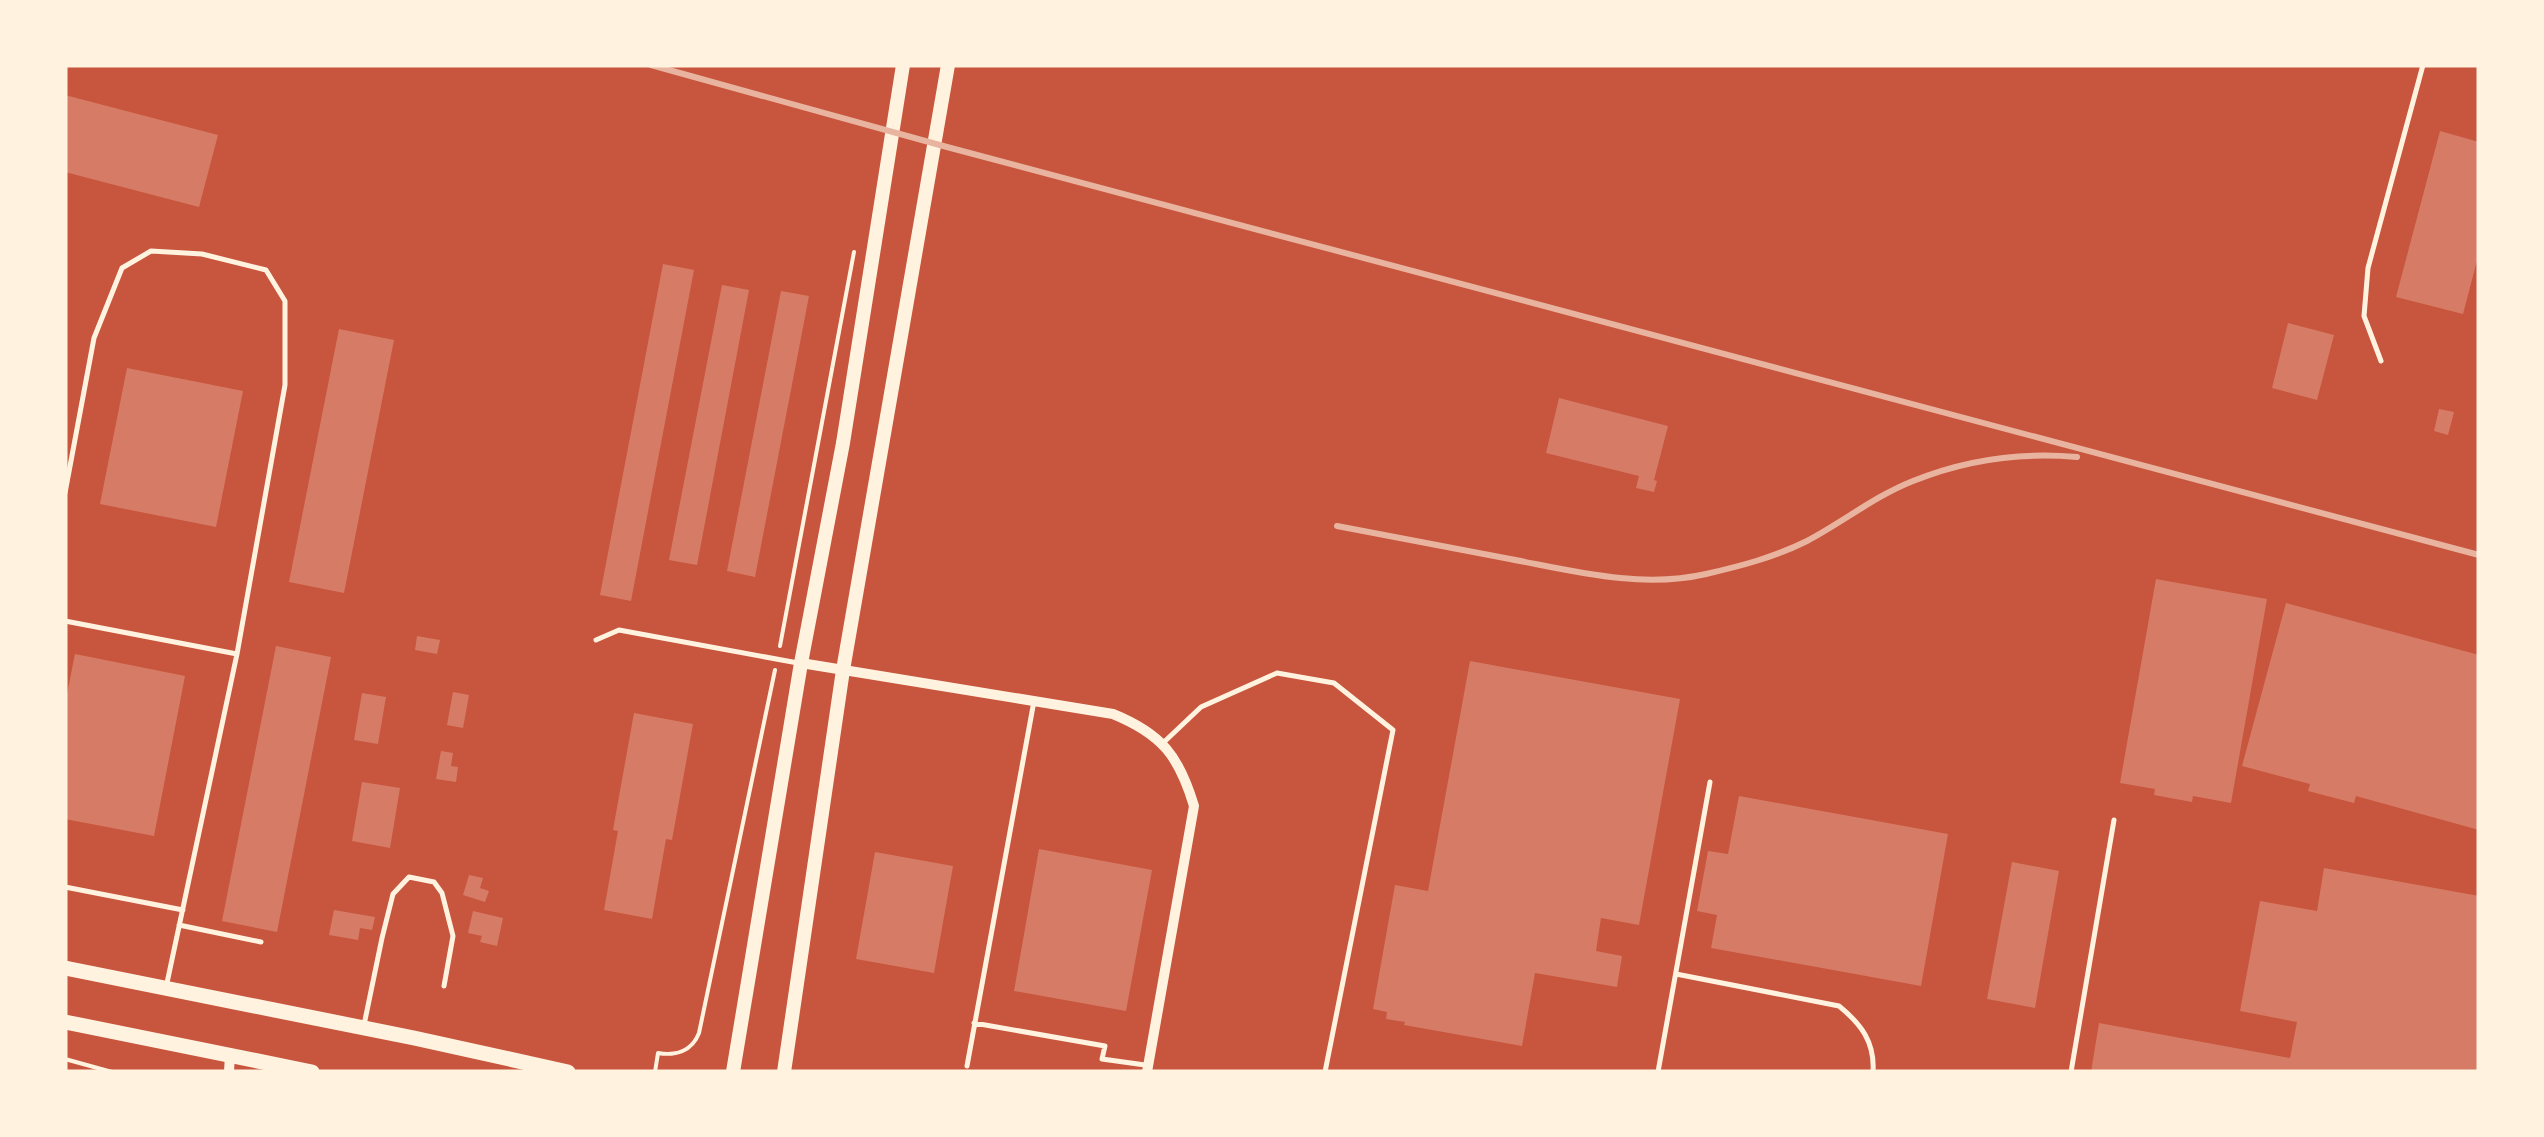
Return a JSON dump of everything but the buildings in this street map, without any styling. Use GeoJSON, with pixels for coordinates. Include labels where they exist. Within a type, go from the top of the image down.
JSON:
{"type":"FeatureCollection","features":[{"type":"Feature","properties":{"kind":"main road"},"geometry":{"type":"LineString","coordinates":[[733,1072],[801,664],[843,443],[903,65]]}},
{"type":"Feature","properties":{"kind":"main road"},"geometry":{"type":"LineString","coordinates":[[784,1072],[843,670],[948,65]]}},
{"type":"Feature","properties":{"kind":"main road"},"geometry":{"type":"LineString","coordinates":[[65,968],[568,1072]]}},
{"type":"Feature","properties":{"kind":"main road"},"geometry":{"type":"LineString","coordinates":[[65,1022],[312,1072]]}},
{"type":"Feature","properties":{"kind":"street"},"geometry":{"type":"LineString","coordinates":[[801,664],[1112,714],[1136,724],[1163,744],[1185,776],[1194,806],[1148,1069]]}},
{"type":"Feature","properties":{"kind":"street"},"geometry":{"type":"LineString","coordinates":[[229,1072],[230,1054]]}},
{"type":"Feature","properties":{"kind":"lane"},"geometry":{"type":"LineString","coordinates":[[2381,361],[2364,316],[2368,268],[2422,65]]}},
{"type":"Feature","properties":{"kind":"lane"},"geometry":{"type":"LineString","coordinates":[[65,493],[94,338],[122,268],[151,251],[202,254],[266,270],[285,302],[285,385],[237,654],[166,988]]}},
{"type":"Feature","properties":{"kind":"lane"},"geometry":{"type":"LineString","coordinates":[[65,621],[237,654]]}},
{"type":"Feature","properties":{"kind":"lane"},"geometry":{"type":"LineString","coordinates":[[596,640],[619,630],[801,664]]}},
{"type":"Feature","properties":{"kind":"lane"},"geometry":{"type":"LineString","coordinates":[[1163,744],[1201,708],[1277,673],[1334,683],[1393,730],[1325,1072]]}},
{"type":"Feature","properties":{"kind":"lane"},"geometry":{"type":"LineString","coordinates":[[967,1066],[1034,701]]}},
{"type":"Feature","properties":{"kind":"lane"},"geometry":{"type":"LineString","coordinates":[[1658,1072],[1710,782]]}},
{"type":"Feature","properties":{"kind":"lane"},"geometry":{"type":"LineString","coordinates":[[2070,1072],[2114,820]]}},
{"type":"Feature","properties":{"kind":"lane"},"geometry":{"type":"LineString","coordinates":[[364,1028],[393,894],[409,877],[434,882],[442,893],[453,936],[444,986]]}},
{"type":"Feature","properties":{"kind":"lane"},"geometry":{"type":"LineString","coordinates":[[65,887],[182,910]]}},
{"type":"Feature","properties":{"kind":"lane"},"geometry":{"type":"LineString","coordinates":[[180,925],[261,942]]}},
{"type":"Feature","properties":{"kind":"lane"},"geometry":{"type":"LineString","coordinates":[[1676,974],[1839,1006],[1857,1021],[1870,1040],[1872,1072]]}},
{"type":"Feature","properties":{"kind":"lane"},"geometry":{"type":"LineString","coordinates":[[974,1023],[1105,1046],[1102,1059],[1148,1069]]}},
{"type":"Feature","properties":{"kind":"path"},"geometry":{"type":"LineString","coordinates":[[783,631],[854,251]]}},
{"type":"Feature","properties":{"kind":"path"},"geometry":{"type":"LineString","coordinates":[[655,1072],[658,1053],[680,1052],[699,1034],[773,682]]}},
{"type":"Feature","properties":{"kind":"path"},"geometry":{"type":"LineString","coordinates":[[65,1059],[112,1072]]}},
{"type":"Feature","properties":{"kind":"railway"},"geometry":{"type":"LineString","coordinates":[[651,65],[2479,555]]}},
{"type":"Feature","properties":{"kind":"railway"},"geometry":{"type":"LineString","coordinates":[[1337,526],[1583,573],[1632,579],[1681,578],[1745,564],[1795,547],[1885,494],[1933,474],[1994,459],[2077,457]]}}]}
